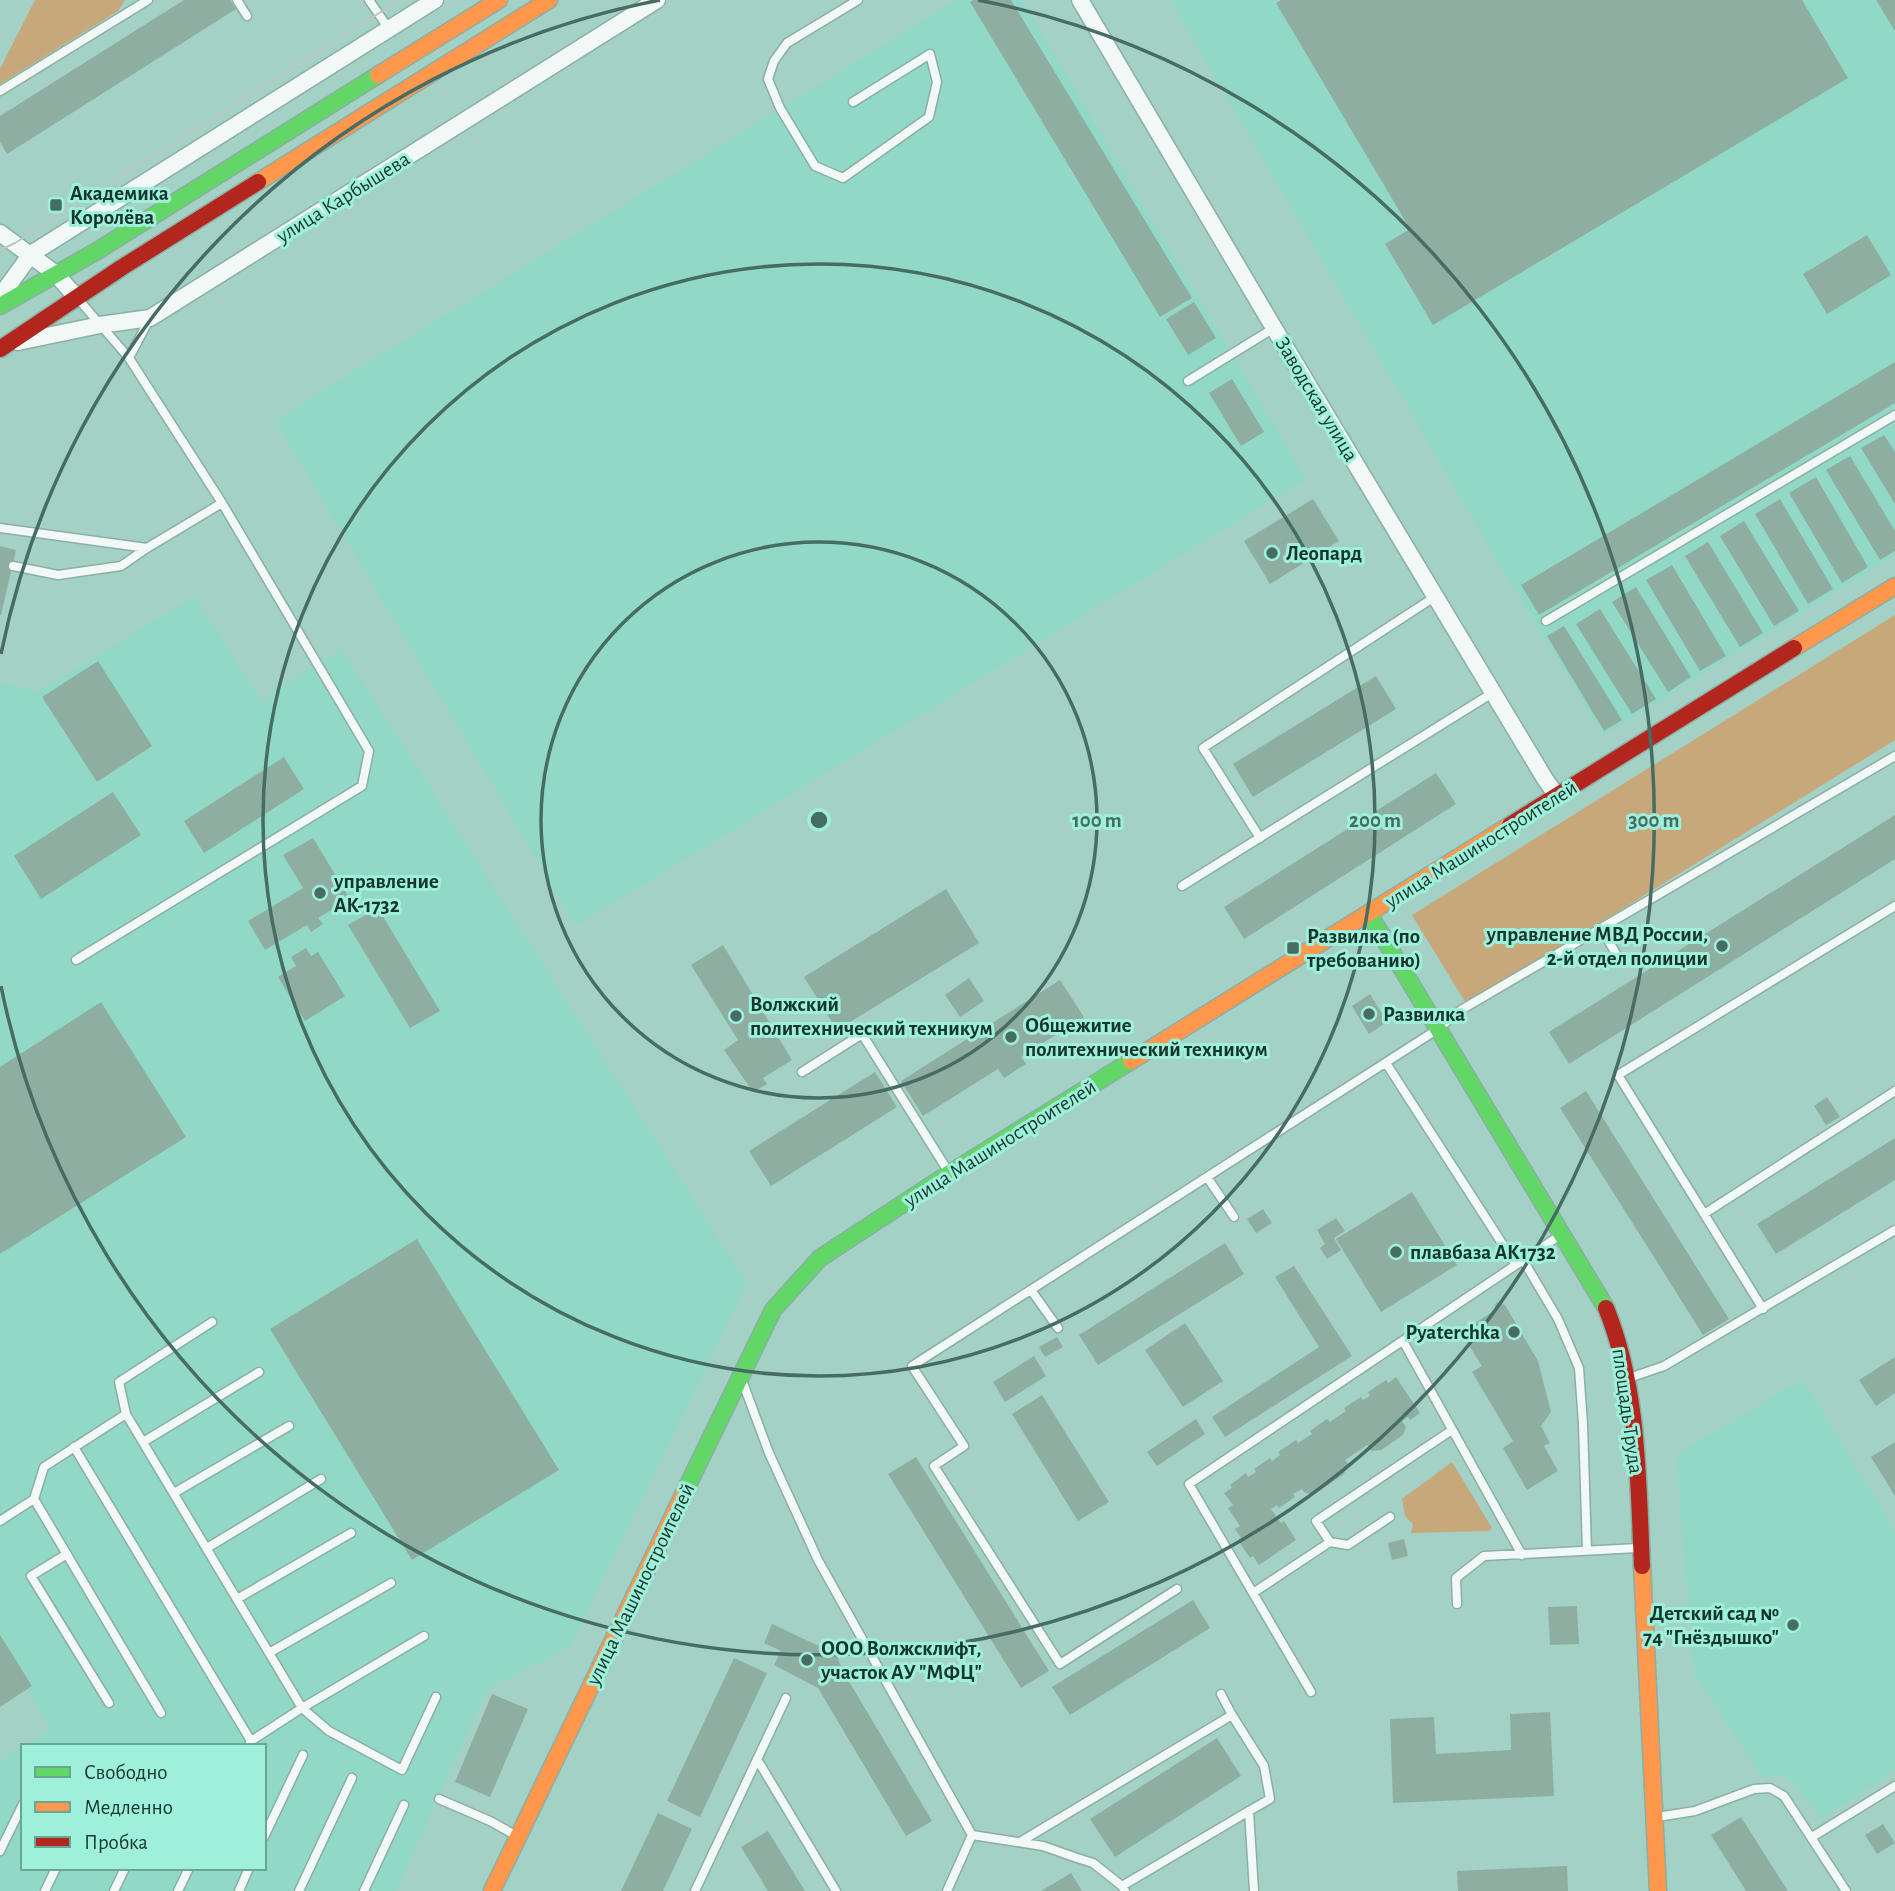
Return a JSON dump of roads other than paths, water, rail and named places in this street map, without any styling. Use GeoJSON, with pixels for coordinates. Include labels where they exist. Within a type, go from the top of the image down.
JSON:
{"type":"FeatureCollection","features":[{"type":"Feature","properties":{"kind":"street"},"geometry":{"type":"LineString","coordinates":[[0,297],[31,254],[436,0]]}},
{"type":"Feature","properties":{"kind":"street"},"geometry":{"type":"LineString","coordinates":[[0,306],[109,244],[499,0]]}},
{"type":"Feature","properties":{"kind":"street","name":"улица Карбышева"},"geometry":{"type":"LineString","coordinates":[[4,347],[77,298],[549,0]]}},
{"type":"Feature","properties":{"kind":"street","name":"улица Карбышева"},"geometry":{"type":"LineString","coordinates":[[4,347],[100,325],[150,318],[657,0]]}},
{"type":"Feature","properties":{"kind":"street","name":"Заводская улица"},"geometry":{"type":"LineString","coordinates":[[1080,0],[1274,328],[1557,796]]}},
{"type":"Feature","properties":{"kind":"street"},"geometry":{"type":"LineString","coordinates":[[0,233],[56,274],[77,298]]}},
{"type":"Feature","properties":{"kind":"street","name":"улица Машиностроителей"},"geometry":{"type":"LineString","coordinates":[[492,1891],[773,1310],[820,1258],[950,1173],[1895,586]]}},
{"type":"Feature","properties":{"kind":"street","name":"площадь Труда"},"geometry":{"type":"LineString","coordinates":[[1369,914],[1605,1305],[1620,1346],[1628,1378],[1636,1445],[1658,1891]]}},
{"type":"Feature","properties":{"kind":"lane"},"geometry":{"type":"LineString","coordinates":[[125,13],[136,0]]}},
{"type":"Feature","properties":{"kind":"lane"},"geometry":{"type":"LineString","coordinates":[[0,91],[148,0]]}},
{"type":"Feature","properties":{"kind":"lane"},"geometry":{"type":"LineString","coordinates":[[237,0],[247,16]]}},
{"type":"Feature","properties":{"kind":"lane"},"geometry":{"type":"LineString","coordinates":[[369,0],[388,29]]}},
{"type":"Feature","properties":{"kind":"lane"},"geometry":{"type":"LineString","coordinates":[[853,102],[930,54],[937,82],[929,117],[843,178],[814,166],[780,108],[768,79],[774,61],[787,43],[858,0]]}},
{"type":"Feature","properties":{"kind":"lane"},"geometry":{"type":"LineString","coordinates":[[76,960],[362,786],[369,751],[222,503],[129,358],[77,298]]}},
{"type":"Feature","properties":{"kind":"lane"},"geometry":{"type":"LineString","coordinates":[[129,358],[150,318]]}},
{"type":"Feature","properties":{"kind":"lane"},"geometry":{"type":"LineString","coordinates":[[1188,381],[1274,328]]}},
{"type":"Feature","properties":{"kind":"lane"},"geometry":{"type":"LineString","coordinates":[[1546,621],[1895,415]]}},
{"type":"Feature","properties":{"kind":"lane"},"geometry":{"type":"LineString","coordinates":[[13,566],[58,575],[121,566],[222,503]]}},
{"type":"Feature","properties":{"kind":"lane"},"geometry":{"type":"LineString","coordinates":[[0,528],[147,548]]}},
{"type":"Feature","properties":{"kind":"lane"},"geometry":{"type":"LineString","coordinates":[[1260,838],[1203,748],[1436,596]]}},
{"type":"Feature","properties":{"kind":"lane"},"geometry":{"type":"LineString","coordinates":[[1182,886],[1494,692]]}},
{"type":"Feature","properties":{"kind":"lane"},"geometry":{"type":"LineString","coordinates":[[1178,1589],[1060,1664],[934,1466],[964,1446],[912,1366],[1386,1063],[1438,1029],[1461,1010],[1895,756]]}},
{"type":"Feature","properties":{"kind":"lane"},"geometry":{"type":"LineString","coordinates":[[1763,1309],[1618,1075],[1895,906]]}},
{"type":"Feature","properties":{"kind":"lane"},"geometry":{"type":"LineString","coordinates":[[1602,929],[1620,961]]}},
{"type":"Feature","properties":{"kind":"lane"},"geometry":{"type":"LineString","coordinates":[[802,1072],[862,1034],[950,1173]]}},
{"type":"Feature","properties":{"kind":"lane"},"geometry":{"type":"LineString","coordinates":[[1386,1063],[1558,1319],[1579,1368],[1587,1551]]}},
{"type":"Feature","properties":{"kind":"lane"},"geometry":{"type":"LineString","coordinates":[[1704,1214],[1895,1091]]}},
{"type":"Feature","properties":{"kind":"lane"},"geometry":{"type":"LineString","coordinates":[[1207,1177],[1234,1217]]}},
{"type":"Feature","properties":{"kind":"lane"},"geometry":{"type":"LineString","coordinates":[[1628,1378],[1664,1366],[1895,1230]]}},
{"type":"Feature","properties":{"kind":"lane"},"geometry":{"type":"LineString","coordinates":[[1311,1692],[1189,1484],[1562,1234]]}},
{"type":"Feature","properties":{"kind":"lane"},"geometry":{"type":"LineString","coordinates":[[1031,1290],[1058,1328]]}},
{"type":"Feature","properties":{"kind":"lane"},"geometry":{"type":"LineString","coordinates":[[212,1322],[119,1382],[126,1414],[302,1708],[329,1731],[402,1770],[436,1697]]}},
{"type":"Feature","properties":{"kind":"lane"},"geometry":{"type":"LineString","coordinates":[[1403,1341],[1522,1555]]}},
{"type":"Feature","properties":{"kind":"lane"},"geometry":{"type":"LineString","coordinates":[[143,1442],[259,1372]]}},
{"type":"Feature","properties":{"kind":"lane"},"geometry":{"type":"LineString","coordinates":[[740,1377],[769,1453],[818,1560],[972,1835]]}},
{"type":"Feature","properties":{"kind":"lane"},"geometry":{"type":"LineString","coordinates":[[0,1521],[34,1499],[44,1467],[126,1414]]}},
{"type":"Feature","properties":{"kind":"lane"},"geometry":{"type":"LineString","coordinates":[[174,1493],[289,1426]]}},
{"type":"Feature","properties":{"kind":"lane"},"geometry":{"type":"LineString","coordinates":[[1330,1542],[1316,1521],[1452,1430]]}},
{"type":"Feature","properties":{"kind":"lane"},"geometry":{"type":"LineString","coordinates":[[74,1447],[250,1743],[302,1708],[424,1636]]}},
{"type":"Feature","properties":{"kind":"lane"},"geometry":{"type":"LineString","coordinates":[[207,1548],[321,1479]]}},
{"type":"Feature","properties":{"kind":"lane"},"geometry":{"type":"LineString","coordinates":[[34,1499],[161,1713]]}},
{"type":"Feature","properties":{"kind":"lane"},"geometry":{"type":"LineString","coordinates":[[1253,1593],[1330,1542],[1348,1545],[1390,1517]]}},
{"type":"Feature","properties":{"kind":"lane"},"geometry":{"type":"LineString","coordinates":[[237,1599],[351,1533]]}},
{"type":"Feature","properties":{"kind":"lane"},"geometry":{"type":"LineString","coordinates":[[1457,1604],[1456,1578],[1484,1556],[1641,1548]]}},
{"type":"Feature","properties":{"kind":"lane"},"geometry":{"type":"LineString","coordinates":[[67,1554],[31,1576],[109,1703]]}},
{"type":"Feature","properties":{"kind":"lane"},"geometry":{"type":"LineString","coordinates":[[269,1653],[391,1583]]}},
{"type":"Feature","properties":{"kind":"lane"},"geometry":{"type":"LineString","coordinates":[[972,1835],[1043,1846],[1093,1863],[1123,1888],[1270,1799],[1264,1766],[1221,1694]]}},
{"type":"Feature","properties":{"kind":"lane"},"geometry":{"type":"LineString","coordinates":[[695,1891],[786,1698]]}},
{"type":"Feature","properties":{"kind":"lane"},"geometry":{"type":"LineString","coordinates":[[1020,1842],[1232,1715]]}},
{"type":"Feature","properties":{"kind":"lane"},"geometry":{"type":"LineString","coordinates":[[266,1833],[303,1755]]}},
{"type":"Feature","properties":{"kind":"lane"},"geometry":{"type":"LineString","coordinates":[[757,1759],[836,1891]]}},
{"type":"Feature","properties":{"kind":"lane"},"geometry":{"type":"LineString","coordinates":[[299,1891],[352,1778]]}},
{"type":"Feature","properties":{"kind":"lane"},"geometry":{"type":"LineString","coordinates":[[1812,1837],[1895,1786]]}},
{"type":"Feature","properties":{"kind":"lane"},"geometry":{"type":"LineString","coordinates":[[1654,1817],[1695,1811],[1754,1790],[1770,1788],[1784,1796],[1846,1891]]}},
{"type":"Feature","properties":{"kind":"lane"},"geometry":{"type":"LineString","coordinates":[[439,1799],[518,1836]]}},
{"type":"Feature","properties":{"kind":"lane"},"geometry":{"type":"LineString","coordinates":[[363,1891],[404,1805]]}},
{"type":"Feature","properties":{"kind":"lane"},"geometry":{"type":"LineString","coordinates":[[0,1851],[21,1808]]}},
{"type":"Feature","properties":{"kind":"lane"},"geometry":{"type":"LineString","coordinates":[[1249,1811],[1254,1891]]}},
{"type":"Feature","properties":{"kind":"lane"},"geometry":{"type":"LineString","coordinates":[[947,1891],[972,1835]]}},
{"type":"Feature","properties":{"kind":"lane"},"geometry":{"type":"LineString","coordinates":[[45,1891],[55,1870]]}},
{"type":"Feature","properties":{"kind":"lane"},"geometry":{"type":"LineString","coordinates":[[114,1891],[124,1870]]}},
{"type":"Feature","properties":{"kind":"lane"},"geometry":{"type":"LineString","coordinates":[[178,1891],[189,1870]]}},
{"type":"Feature","properties":{"kind":"lane"},"geometry":{"type":"LineString","coordinates":[[239,1891],[248,1870]]}},
{"type":"Feature","properties":{"kind":"tram line"},"geometry":{"type":"LineString","coordinates":[[0,250],[400,0]]}},
{"type":"Feature","properties":{"kind":"place","name":"Академика Королёва"},"geometry":{"type":"Point","coordinates":[56,205]}},
{"type":"Feature","properties":{"kind":"place","name":"Леопард"},"geometry":{"type":"Point","coordinates":[1272,553]}},
{"type":"Feature","properties":{"kind":"place","name":"управление AK-1732"},"geometry":{"type":"Point","coordinates":[320,893]}},
{"type":"Feature","properties":{"kind":"place","name":"управление МВД России, 2-й отдел полиции"},"geometry":{"type":"Point","coordinates":[1722,946]}},
{"type":"Feature","properties":{"kind":"place","name":"Развилка (по требованию)"},"geometry":{"type":"Point","coordinates":[1293,948]}},
{"type":"Feature","properties":{"kind":"place","name":"Развилка"},"geometry":{"type":"Point","coordinates":[1369,1014]}},
{"type":"Feature","properties":{"kind":"place","name":"Волжский политехнический техникум"},"geometry":{"type":"Point","coordinates":[736,1016]}},
{"type":"Feature","properties":{"kind":"place","name":"Общежитие политехнический техникум"},"geometry":{"type":"Point","coordinates":[1011,1037]}},
{"type":"Feature","properties":{"kind":"place","name":"плавбаза АК1732"},"geometry":{"type":"Point","coordinates":[1396,1252]}},
{"type":"Feature","properties":{"kind":"place","name":"Pyaterchka"},"geometry":{"type":"Point","coordinates":[1514,1332]}},
{"type":"Feature","properties":{"kind":"place","name":"Детский сад № 74 \"Гнёздышко\""},"geometry":{"type":"Point","coordinates":[1793,1625]}},
{"type":"Feature","properties":{"kind":"place","name":"ООО Волжсклифт, участок АУ \"МФЦ\""},"geometry":{"type":"Point","coordinates":[807,1660]}}]}
